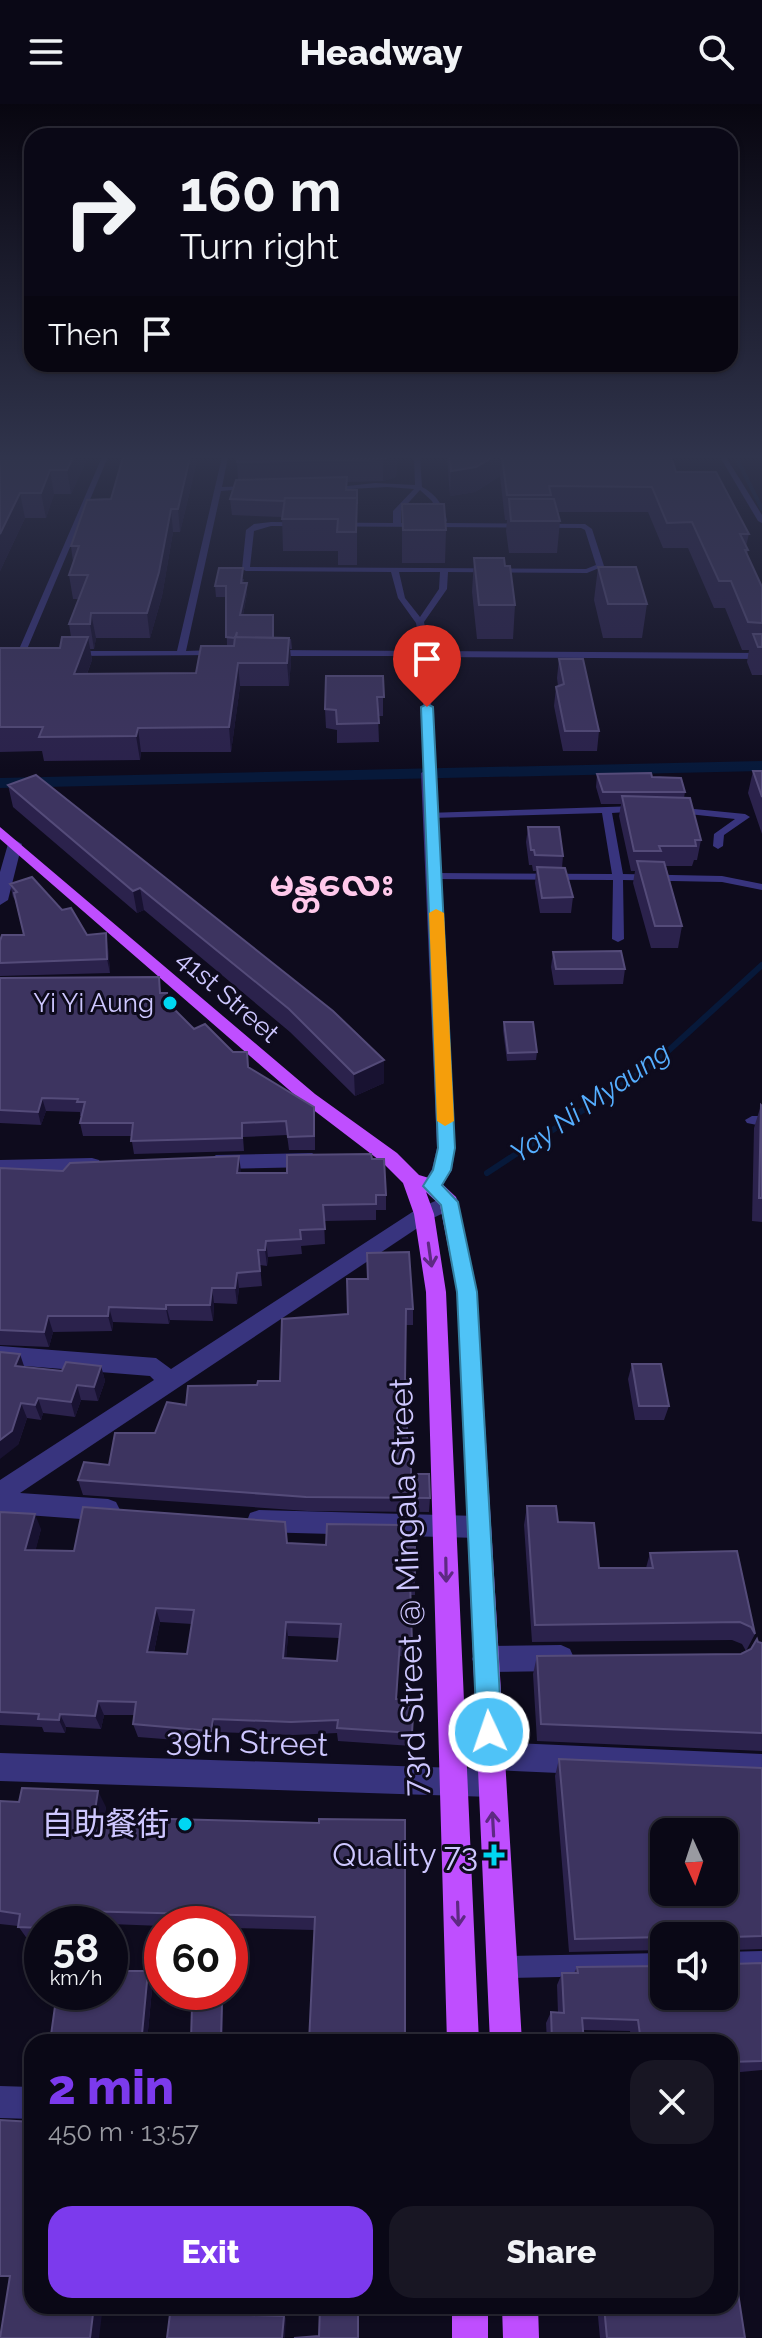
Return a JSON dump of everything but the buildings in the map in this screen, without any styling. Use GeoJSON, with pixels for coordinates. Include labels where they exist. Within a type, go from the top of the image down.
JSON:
{"type":"FeatureCollection","features":[{"type":"Feature","properties":{"kind":"main road","name":"41st Street"},"geometry":{"type":"LineString","coordinates":[[0,831],[297,1088],[431,1189]]}},
{"type":"Feature","properties":{"kind":"main road","name":"73rd Street @ Mingala Street"},"geometry":{"type":"LineString","coordinates":[[431,1189],[424,1214],[436,1292],[463,2034]]}},
{"type":"Feature","properties":{"kind":"main road"},"geometry":{"type":"LineString","coordinates":[[431,1189],[467,1292],[506,2034]]}},
{"type":"Feature","properties":{"kind":"main road"},"geometry":{"type":"LineString","coordinates":[[436,1292],[467,1292]]}},
{"type":"Feature","properties":{"kind":"main road"},"geometry":{"type":"LineString","coordinates":[[442,1440],[475,1437]]}},
{"type":"Feature","properties":{"kind":"main road"},"geometry":{"type":"LineString","coordinates":[[470,2314],[470,2338]]}},
{"type":"Feature","properties":{"kind":"main road"},"geometry":{"type":"LineString","coordinates":[[520,2314],[521,2338]]}},
{"type":"Feature","properties":{"kind":"street"},"geometry":{"type":"LineString","coordinates":[[0,1493],[424,1214],[431,1189],[442,1170],[446,1148],[428,776]]}},
{"type":"Feature","properties":{"kind":"street"},"geometry":{"type":"LineString","coordinates":[[0,900],[15,844]]}},
{"type":"Feature","properties":{"kind":"street"},"geometry":{"type":"LineString","coordinates":[[138,980],[169,979]]}},
{"type":"Feature","properties":{"kind":"street"},"geometry":{"type":"LineString","coordinates":[[359,1159],[390,1158]]}},
{"type":"Feature","properties":{"kind":"street"},"geometry":{"type":"LineString","coordinates":[[203,1162],[327,1160]]}},
{"type":"Feature","properties":{"kind":"street"},"geometry":{"type":"LineString","coordinates":[[0,1167],[109,1165]]}},
{"type":"Feature","properties":{"kind":"street"},"geometry":{"type":"LineString","coordinates":[[0,1355],[156,1367],[170,1382]]}},
{"type":"Feature","properties":{"kind":"street"},"geometry":{"type":"LineString","coordinates":[[0,1502],[138,1512]]}},
{"type":"Feature","properties":{"kind":"street"},"geometry":{"type":"LineString","coordinates":[[230,1519],[307,1525],[478,1527]]}},
{"type":"Feature","properties":{"kind":"street"},"geometry":{"type":"LineString","coordinates":[[485,1659],[593,1657]]}},
{"type":"Feature","properties":{"kind":"street","name":"39th Street"},"geometry":{"type":"LineString","coordinates":[[0,1767],[452,1783],[491,1769],[762,1768]]}},
{"type":"Feature","properties":{"kind":"street"},"geometry":{"type":"LineString","coordinates":[[0,2102],[24,2103]]}},
{"type":"Feature","properties":{"kind":"lane"},"geometry":{"type":"LineString","coordinates":[[37,654],[16,654],[58,561]]}},
{"type":"Feature","properties":{"kind":"lane"},"geometry":{"type":"LineString","coordinates":[[181,653],[203,561]]}},
{"type":"Feature","properties":{"kind":"lane"},"geometry":{"type":"LineString","coordinates":[[246,569],[247,561]]}},
{"type":"Feature","properties":{"kind":"lane"},"geometry":{"type":"LineString","coordinates":[[231,569],[587,571],[600,566],[598,561]]}},
{"type":"Feature","properties":{"kind":"lane"},"geometry":{"type":"LineString","coordinates":[[201,569],[216,569]]}},
{"type":"Feature","properties":{"kind":"lane"},"geometry":{"type":"LineString","coordinates":[[395,570],[396,589],[402,603],[420,622],[426,653],[428,776]]}},
{"type":"Feature","properties":{"kind":"lane"},"geometry":{"type":"LineString","coordinates":[[420,622],[443,589],[444,570]]}},
{"type":"Feature","properties":{"kind":"lane"},"geometry":{"type":"LineString","coordinates":[[53,654],[227,653]]}},
{"type":"Feature","properties":{"kind":"lane"},"geometry":{"type":"LineString","coordinates":[[257,653],[762,656]]}},
{"type":"Feature","properties":{"kind":"lane"},"geometry":{"type":"LineString","coordinates":[[431,815],[655,809]]}},
{"type":"Feature","properties":{"kind":"lane"},"geometry":{"type":"LineString","coordinates":[[606,810],[618,877],[618,939]]}},
{"type":"Feature","properties":{"kind":"lane"},"geometry":{"type":"LineString","coordinates":[[668,810],[745,817],[719,834],[718,846]]}},
{"type":"Feature","properties":{"kind":"lane"},"geometry":{"type":"LineString","coordinates":[[435,876],[722,879],[762,887]]}},
{"type":"Feature","properties":{"kind":"lane"},"geometry":{"type":"LineString","coordinates":[[738,1963],[762,1962]]}},
{"type":"Feature","properties":{"kind":"lane"},"geometry":{"type":"LineString","coordinates":[[502,1967],[650,1964]]}},
{"type":"Feature","properties":{"kind":"waterway"},"geometry":{"type":"LineString","coordinates":[[0,783],[762,766]]}},
{"type":"Feature","properties":{"kind":"waterway","name":"Yay Ni Myaung"},"geometry":{"type":"LineString","coordinates":[[487,1173],[655,1063],[762,965]]}},
{"type":"Feature","properties":{"kind":"slow traffic"},"geometry":{"type":"LineString","coordinates":[[436,913],[445,1121]]}},
{"type":"Feature","properties":{"kind":"place","name":"Yi Yi Aung"},"geometry":{"type":"Point","coordinates":[170,1003]}},
{"type":"Feature","properties":{"kind":"place","name":"自助餐街"},"geometry":{"type":"Point","coordinates":[185,1824]}},
{"type":"Feature","properties":{"kind":"place","name":"Quality 73"},"geometry":{"type":"Point","coordinates":[494,1855]}},
{"type":"Feature","properties":{"kind":"district","name":"မန္တလေး"},"geometry":{"type":"Point","coordinates":[332,883]}},
{"type":"Feature","properties":{"kind":"route"},"geometry":{"type":"LineString","coordinates":[[427,707],[446,1148],[442,1170],[432,1186],[449,1202],[467,1292],[489,1732]]}}]}
